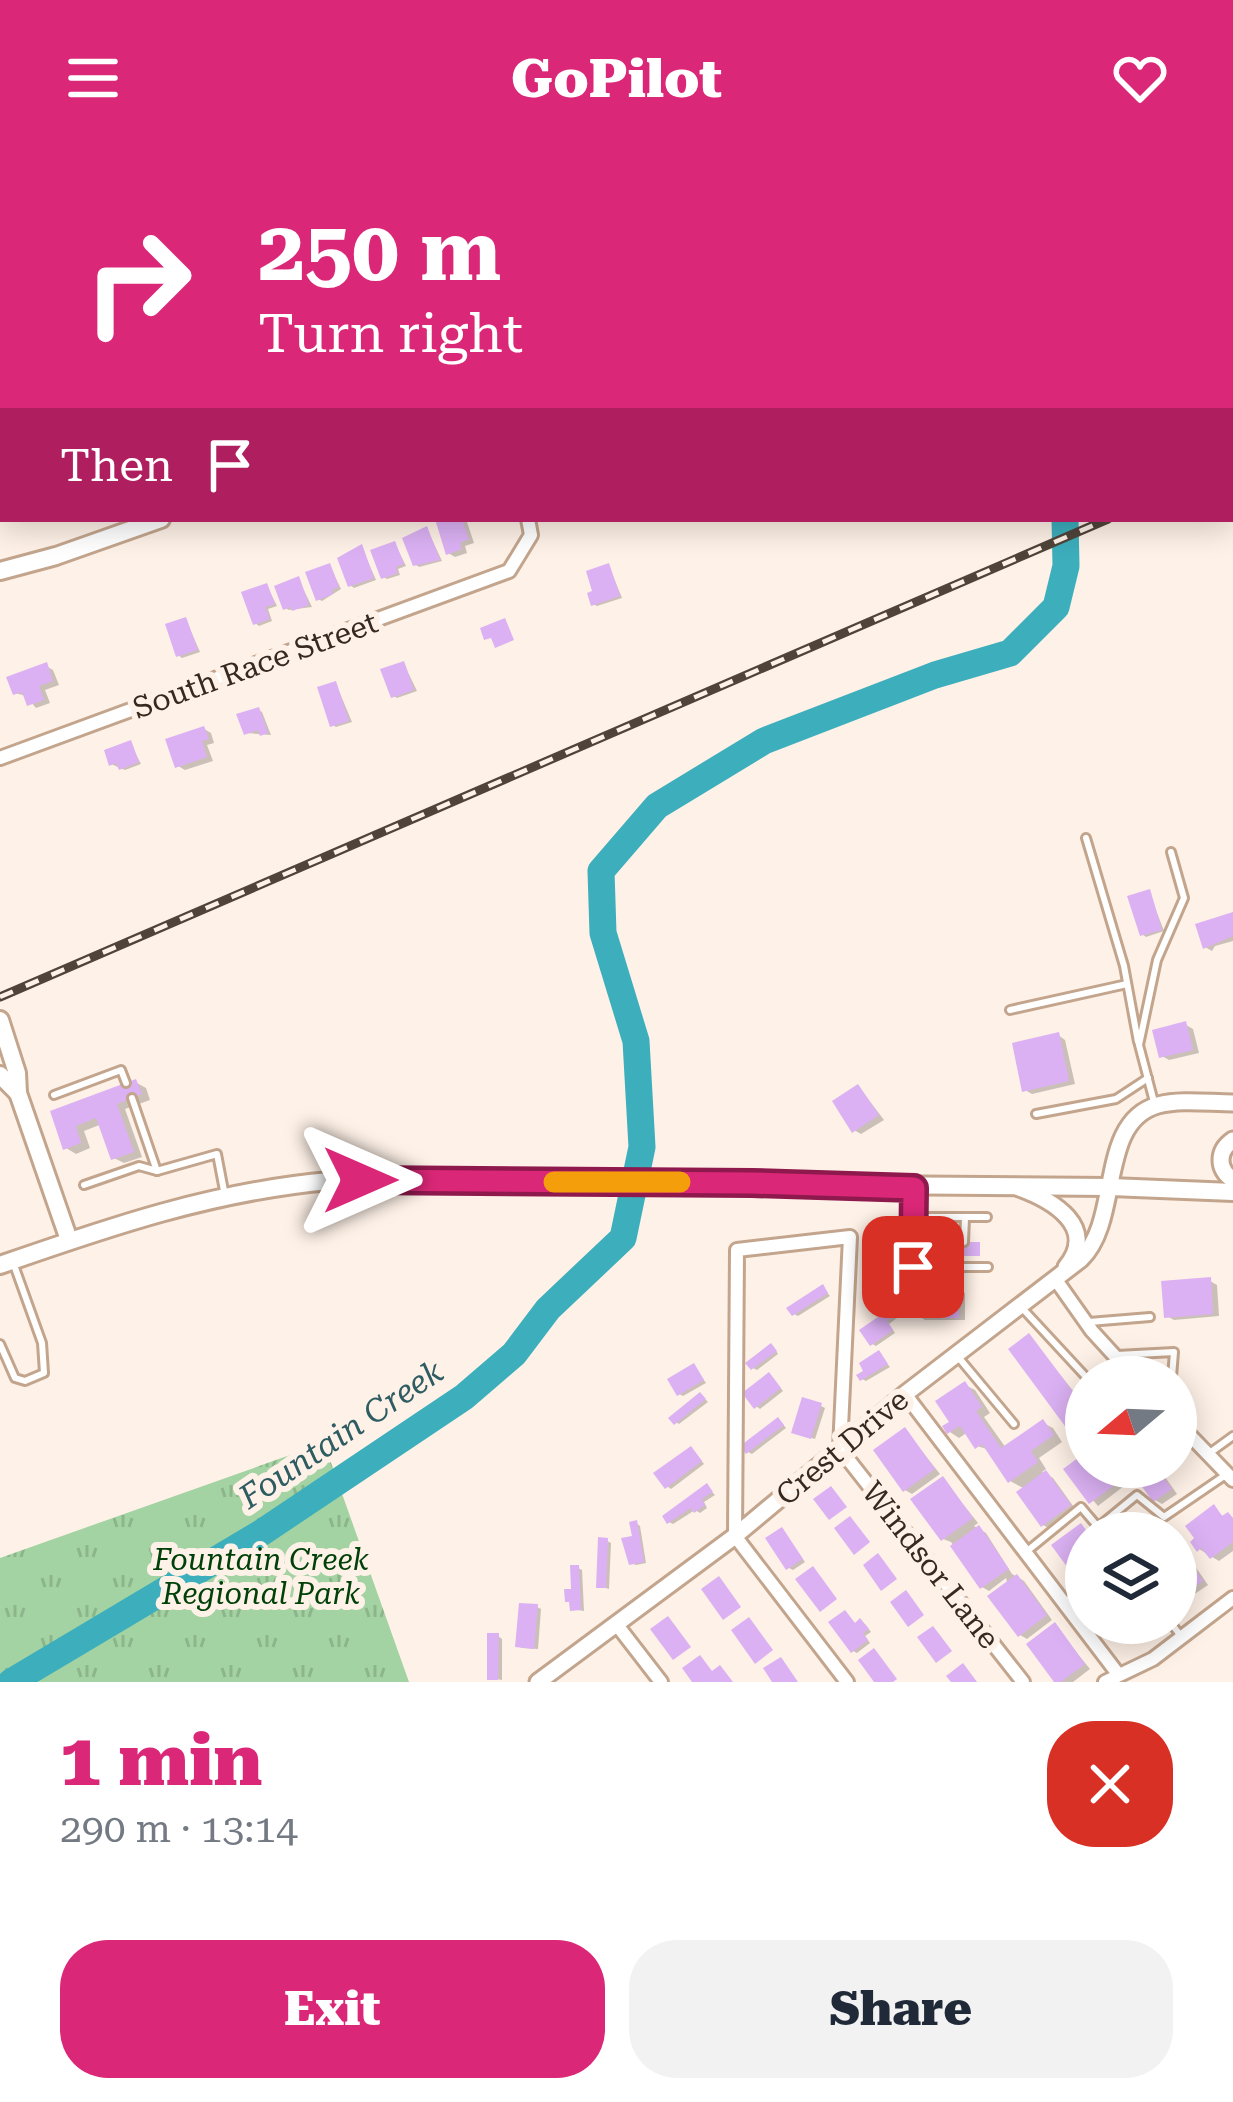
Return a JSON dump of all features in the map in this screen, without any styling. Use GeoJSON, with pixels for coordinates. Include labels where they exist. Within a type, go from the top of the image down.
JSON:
{"type":"FeatureCollection","features":[{"type":"Feature","properties":{"kind":"main road"},"geometry":{"type":"LineString","coordinates":[[0,571],[152,522]]}},
{"type":"Feature","properties":{"kind":"main road"},"geometry":{"type":"LineString","coordinates":[[0,1020],[17,1073],[18,1094],[69,1240]]}},
{"type":"Feature","properties":{"kind":"main road"},"geometry":{"type":"LineString","coordinates":[[0,1075],[18,1094]]}},
{"type":"Feature","properties":{"kind":"main road"},"geometry":{"type":"LineString","coordinates":[[6,1263],[145,1214],[300,1184],[360,1180],[1233,1192]]}},
{"type":"Feature","properties":{"kind":"street","name":"South Race Street"},"geometry":{"type":"LineString","coordinates":[[0,758],[509,571],[531,535],[529,522]]}},
{"type":"Feature","properties":{"kind":"street"},"geometry":{"type":"LineString","coordinates":[[1155,1106],[1233,1103]]}},
{"type":"Feature","properties":{"kind":"street","name":"Crest Drive"},"geometry":{"type":"LineString","coordinates":[[538,1682],[559,1675],[905,1394],[1056,1280],[1095,1242],[1123,1136],[1133,1121],[1155,1106]]}},
{"type":"Feature","properties":{"kind":"street"},"geometry":{"type":"LineString","coordinates":[[1233,1140],[1220,1158],[1221,1167],[1233,1180]]}},
{"type":"Feature","properties":{"kind":"street"},"geometry":{"type":"LineString","coordinates":[[1016,1187],[1056,1204],[1073,1222],[1073,1258],[1056,1280],[1113,1355]]}},
{"type":"Feature","properties":{"kind":"street"},"geometry":{"type":"LineString","coordinates":[[840,1449],[850,1238],[737,1250],[735,1536],[847,1682]]}},
{"type":"Feature","properties":{"kind":"street"},"geometry":{"type":"LineString","coordinates":[[905,1394],[1118,1674]]}},
{"type":"Feature","properties":{"kind":"street"},"geometry":{"type":"LineString","coordinates":[[1197,1443],[1230,1477]]}},
{"type":"Feature","properties":{"kind":"street","name":"Windsor Lane"},"geometry":{"type":"LineString","coordinates":[[840,1449],[1023,1682]]}},
{"type":"Feature","properties":{"kind":"street"},"geometry":{"type":"LineString","coordinates":[[1197,1626],[1233,1598]]}},
{"type":"Feature","properties":{"kind":"street"},"geometry":{"type":"LineString","coordinates":[[617,1625],[661,1682]]}},
{"type":"Feature","properties":{"kind":"street"},"geometry":{"type":"LineString","coordinates":[[1105,1682],[1174,1644]]}},
{"type":"Feature","properties":{"kind":"lane"},"geometry":{"type":"LineString","coordinates":[[1085,838],[1127,984],[1155,1106]]}},
{"type":"Feature","properties":{"kind":"lane"},"geometry":{"type":"LineString","coordinates":[[1138,1045],[1157,960],[1184,898],[1171,852]]}},
{"type":"Feature","properties":{"kind":"lane"},"geometry":{"type":"LineString","coordinates":[[1010,1010],[1127,984]]}},
{"type":"Feature","properties":{"kind":"lane"},"geometry":{"type":"LineString","coordinates":[[54,1095],[121,1070],[126,1083]]}},
{"type":"Feature","properties":{"kind":"lane"},"geometry":{"type":"LineString","coordinates":[[1036,1114],[1116,1099],[1148,1078]]}},
{"type":"Feature","properties":{"kind":"lane"},"geometry":{"type":"LineString","coordinates":[[132,1098],[157,1171]]}},
{"type":"Feature","properties":{"kind":"lane"},"geometry":{"type":"LineString","coordinates":[[84,1185],[139,1166],[157,1171],[217,1154],[225,1196]]}},
{"type":"Feature","properties":{"kind":"lane"},"geometry":{"type":"LineString","coordinates":[[914,1188],[913,1267],[988,1268]]}},
{"type":"Feature","properties":{"kind":"lane"},"geometry":{"type":"LineString","coordinates":[[914,1217],[987,1217]]}},
{"type":"Feature","properties":{"kind":"lane"},"geometry":{"type":"LineString","coordinates":[[931,1242],[932,1217]]}},
{"type":"Feature","properties":{"kind":"lane"},"geometry":{"type":"LineString","coordinates":[[949,1217],[949,1242]]}},
{"type":"Feature","properties":{"kind":"lane"},"geometry":{"type":"LineString","coordinates":[[964,1242],[965,1218]]}},
{"type":"Feature","properties":{"kind":"lane"},"geometry":{"type":"LineString","coordinates":[[932,1256],[932,1267]]}},
{"type":"Feature","properties":{"kind":"lane"},"geometry":{"type":"LineString","coordinates":[[948,1256],[948,1267]]}},
{"type":"Feature","properties":{"kind":"lane"},"geometry":{"type":"LineString","coordinates":[[964,1256],[964,1267]]}},
{"type":"Feature","properties":{"kind":"lane"},"geometry":{"type":"LineString","coordinates":[[0,1344],[15,1378],[26,1382],[44,1373],[42,1343],[6,1263]]}},
{"type":"Feature","properties":{"kind":"lane"},"geometry":{"type":"LineString","coordinates":[[1020,1305],[1067,1356]]}},
{"type":"Feature","properties":{"kind":"lane"},"geometry":{"type":"LineString","coordinates":[[1085,1322],[1150,1317]]}},
{"type":"Feature","properties":{"kind":"lane"},"geometry":{"type":"LineString","coordinates":[[1113,1355],[1174,1352],[1174,1356]]}},
{"type":"Feature","properties":{"kind":"lane"},"geometry":{"type":"LineString","coordinates":[[956,1354],[1014,1424]]}},
{"type":"Feature","properties":{"kind":"lane"},"geometry":{"type":"LineString","coordinates":[[1208,1455],[1233,1436]]}},
{"type":"Feature","properties":{"kind":"lane"},"geometry":{"type":"LineString","coordinates":[[1172,1512],[1230,1477]]}},
{"type":"Feature","properties":{"kind":"lane"},"geometry":{"type":"LineString","coordinates":[[1119,1512],[1137,1495],[1158,1512]]}},
{"type":"Feature","properties":{"kind":"lane"},"geometry":{"type":"LineString","coordinates":[[1025,1552],[1065,1520]]}},
{"type":"Feature","properties":{"kind":"green space","name":"Fountain Creek Regional Park"},"geometry":{"type":"Polygon","coordinates":[[[324,1443],[409,1682],[0,1682],[0,1558],[324,1443]]]}},
{"type":"Feature","properties":{"kind":"building"},"geometry":{"type":"Polygon","coordinates":[[[436,522],[463,522],[469,539],[460,543],[462,549],[446,555],[436,522]]]}},
{"type":"Feature","properties":{"kind":"building"},"geometry":{"type":"Polygon","coordinates":[[[427,526],[440,560],[413,566],[402,538],[427,526]]]}},
{"type":"Feature","properties":{"kind":"building"},"geometry":{"type":"Polygon","coordinates":[[[395,541],[404,564],[396,567],[398,573],[381,579],[370,550],[395,541]]]}},
{"type":"Feature","properties":{"kind":"building"},"geometry":{"type":"Polygon","coordinates":[[[362,544],[374,578],[348,587],[337,558],[362,544]]]}},
{"type":"Feature","properties":{"kind":"building"},"geometry":{"type":"Polygon","coordinates":[[[330,563],[339,587],[316,601],[305,572],[330,563]]]}},
{"type":"Feature","properties":{"kind":"building"},"geometry":{"type":"Polygon","coordinates":[[[609,563],[620,596],[591,606],[586,571],[609,563]]]}},
{"type":"Feature","properties":{"kind":"building"},"geometry":{"type":"Polygon","coordinates":[[[299,576],[309,605],[283,610],[274,586],[299,576]]]}},
{"type":"Feature","properties":{"kind":"building"},"geometry":{"type":"Polygon","coordinates":[[[267,583],[275,604],[265,607],[270,619],[253,625],[241,592],[267,583]]]}},
{"type":"Feature","properties":{"kind":"building"},"geometry":{"type":"Polygon","coordinates":[[[186,617],[198,650],[176,657],[165,624],[186,617]]]}},
{"type":"Feature","properties":{"kind":"building"},"geometry":{"type":"Polygon","coordinates":[[[505,618],[514,640],[495,648],[491,638],[484,640],[480,628],[505,618]]]}},
{"type":"Feature","properties":{"kind":"building"},"geometry":{"type":"Polygon","coordinates":[[[404,661],[414,690],[391,698],[380,669],[404,661]]]}},
{"type":"Feature","properties":{"kind":"building"},"geometry":{"type":"Polygon","coordinates":[[[47,662],[53,681],[39,686],[44,700],[27,706],[22,692],[13,695],[6,677],[47,662]]]}},
{"type":"Feature","properties":{"kind":"building"},"geometry":{"type":"Polygon","coordinates":[[[336,681],[349,721],[330,727],[317,687],[336,681]]]}},
{"type":"Feature","properties":{"kind":"building"},"geometry":{"type":"Polygon","coordinates":[[[259,707],[268,733],[260,736],[258,730],[244,735],[236,714],[259,707]]]}},
{"type":"Feature","properties":{"kind":"building"},"geometry":{"type":"Polygon","coordinates":[[[204,726],[209,739],[202,741],[207,757],[175,768],[165,739],[204,726]]]}},
{"type":"Feature","properties":{"kind":"building"},"geometry":{"type":"Polygon","coordinates":[[[131,740],[139,762],[119,770],[116,763],[109,766],[104,750],[131,740]]]}},
{"type":"Feature","properties":{"kind":"building"},"geometry":{"type":"Polygon","coordinates":[[[1150,889],[1162,930],[1140,936],[1127,896],[1150,889]]]}},
{"type":"Feature","properties":{"kind":"building"},"geometry":{"type":"Polygon","coordinates":[[[1233,912],[1233,936],[1203,949],[1195,924],[1233,912]]]}},
{"type":"Feature","properties":{"kind":"building"},"geometry":{"type":"Polygon","coordinates":[[[1186,1021],[1193,1050],[1159,1058],[1152,1030],[1186,1021]]]}},
{"type":"Feature","properties":{"kind":"building"},"geometry":{"type":"Polygon","coordinates":[[[1059,1032],[1069,1081],[1022,1092],[1012,1043],[1059,1032]]]}},
{"type":"Feature","properties":{"kind":"building"},"geometry":{"type":"Polygon","coordinates":[[[136,1079],[142,1094],[117,1104],[134,1152],[111,1160],[96,1118],[76,1126],[81,1143],[63,1150],[50,1111],[136,1079]]]}},
{"type":"Feature","properties":{"kind":"building"},"geometry":{"type":"Polygon","coordinates":[[[858,1084],[879,1115],[852,1133],[832,1101],[858,1084]]]}},
{"type":"Feature","properties":{"kind":"building"},"geometry":{"type":"Polygon","coordinates":[[[916,1242],[980,1242],[980,1256],[916,1256],[916,1242]]]}},
{"type":"Feature","properties":{"kind":"building"},"geometry":{"type":"Polygon","coordinates":[[[887,1259],[893,1267],[871,1286],[864,1279],[887,1259]]]}},
{"type":"Feature","properties":{"kind":"building"},"geometry":{"type":"Polygon","coordinates":[[[1211,1277],[1213,1314],[1164,1318],[1161,1281],[1211,1277]]]}},
{"type":"Feature","properties":{"kind":"building"},"geometry":{"type":"Polygon","coordinates":[[[823,1284],[828,1293],[792,1316],[786,1308],[823,1284]]]}},
{"type":"Feature","properties":{"kind":"building"},"geometry":{"type":"Polygon","coordinates":[[[915,1286],[958,1286],[959,1318],[915,1318],[915,1286]]]}},
{"type":"Feature","properties":{"kind":"building"},"geometry":{"type":"Polygon","coordinates":[[[894,1294],[899,1312],[887,1321],[893,1330],[870,1346],[859,1330],[888,1310],[883,1302],[894,1294]]]}},
{"type":"Feature","properties":{"kind":"building"},"geometry":{"type":"Polygon","coordinates":[[[1029,1333],[1065,1381],[1065,1426],[1008,1349],[1029,1333]]]}},
{"type":"Feature","properties":{"kind":"building"},"geometry":{"type":"Polygon","coordinates":[[[771,1343],[777,1351],[751,1370],[745,1363],[771,1343]]]}},
{"type":"Feature","properties":{"kind":"building"},"geometry":{"type":"Polygon","coordinates":[[[879,1350],[888,1364],[860,1381],[856,1375],[863,1371],[859,1363],[879,1350]]]}},
{"type":"Feature","properties":{"kind":"building"},"geometry":{"type":"Polygon","coordinates":[[[694,1363],[704,1380],[677,1396],[667,1379],[694,1363]]]}},
{"type":"Feature","properties":{"kind":"building"},"geometry":{"type":"Polygon","coordinates":[[[769,1372],[781,1388],[754,1409],[742,1393],[769,1372]]]}},
{"type":"Feature","properties":{"kind":"building"},"geometry":{"type":"Polygon","coordinates":[[[965,1381],[982,1407],[976,1411],[1001,1448],[1043,1419],[1054,1435],[1031,1451],[1038,1462],[1008,1483],[982,1444],[975,1449],[960,1426],[947,1434],[942,1426],[949,1422],[935,1401],[965,1381]]]}},
{"type":"Feature","properties":{"kind":"building"},"geometry":{"type":"Polygon","coordinates":[[[700,1392],[706,1399],[674,1425],[668,1418],[700,1392]]]}},
{"type":"Feature","properties":{"kind":"building"},"geometry":{"type":"Polygon","coordinates":[[[802,1397],[822,1403],[811,1439],[791,1433],[802,1397]]]}},
{"type":"Feature","properties":{"kind":"building"},"geometry":{"type":"Polygon","coordinates":[[[778,1417],[784,1425],[746,1454],[740,1446],[778,1417]]]}},
{"type":"Feature","properties":{"kind":"building"},"geometry":{"type":"Polygon","coordinates":[[[905,1427],[935,1469],[903,1492],[873,1450],[905,1427]]]}},
{"type":"Feature","properties":{"kind":"building"},"geometry":{"type":"Polygon","coordinates":[[[691,1446],[702,1461],[665,1489],[653,1473],[691,1446]]]}},
{"type":"Feature","properties":{"kind":"building"},"geometry":{"type":"Polygon","coordinates":[[[1046,1470],[1071,1505],[1041,1527],[1016,1492],[1046,1470]]]}},
{"type":"Feature","properties":{"kind":"building"},"geometry":{"type":"Polygon","coordinates":[[[943,1476],[973,1518],[941,1541],[910,1499],[943,1476]]]}},
{"type":"Feature","properties":{"kind":"building"},"geometry":{"type":"Polygon","coordinates":[[[707,1483],[713,1492],[702,1499],[705,1505],[667,1524],[662,1516],[707,1483]]]}},
{"type":"Feature","properties":{"kind":"building"},"geometry":{"type":"Polygon","coordinates":[[[831,1486],[847,1507],[829,1520],[813,1499],[831,1486]]]}},
{"type":"Feature","properties":{"kind":"building"},"geometry":{"type":"Polygon","coordinates":[[[1077,1488],[1111,1488],[1089,1504],[1077,1488]]]}},
{"type":"Feature","properties":{"kind":"building"},"geometry":{"type":"Polygon","coordinates":[[[1143,1488],[1172,1489],[1153,1502],[1143,1488]]]}},
{"type":"Feature","properties":{"kind":"building"},"geometry":{"type":"Polygon","coordinates":[[[1214,1504],[1222,1516],[1228,1512],[1233,1518],[1233,1542],[1210,1559],[1201,1548],[1197,1552],[1197,1517],[1214,1504]]]}},
{"type":"Feature","properties":{"kind":"building"},"geometry":{"type":"Polygon","coordinates":[[[850,1516],[870,1542],[854,1555],[834,1528],[850,1516]]]}},
{"type":"Feature","properties":{"kind":"building"},"geometry":{"type":"Polygon","coordinates":[[[637,1520],[644,1562],[629,1565],[621,1538],[632,1536],[629,1522],[637,1520]]]}},
{"type":"Feature","properties":{"kind":"building"},"geometry":{"type":"Polygon","coordinates":[[[979,1525],[1009,1569],[980,1589],[950,1546],[979,1525]]]}},
{"type":"Feature","properties":{"kind":"building"},"geometry":{"type":"Polygon","coordinates":[[[782,1527],[803,1559],[786,1570],[765,1538],[782,1527]]]}},
{"type":"Feature","properties":{"kind":"building"},"geometry":{"type":"Polygon","coordinates":[[[1065,1535],[1065,1564],[1051,1545],[1065,1535]]]}},
{"type":"Feature","properties":{"kind":"building"},"geometry":{"type":"Polygon","coordinates":[[[598,1537],[608,1538],[606,1588],[596,1588],[598,1537]]]}},
{"type":"Feature","properties":{"kind":"building"},"geometry":{"type":"Polygon","coordinates":[[[878,1553],[897,1579],[881,1591],[863,1565],[878,1553]]]}},
{"type":"Feature","properties":{"kind":"building"},"geometry":{"type":"Polygon","coordinates":[[[570,1565],[579,1565],[581,1610],[570,1611],[565,1602],[564,1589],[571,1589],[570,1565]]]}},
{"type":"Feature","properties":{"kind":"building"},"geometry":{"type":"Polygon","coordinates":[[[813,1566],[837,1599],[820,1612],[795,1579],[813,1566]]]}},
{"type":"Feature","properties":{"kind":"building"},"geometry":{"type":"Polygon","coordinates":[[[1017,1574],[1047,1615],[1018,1637],[987,1596],[1017,1574]]]}},
{"type":"Feature","properties":{"kind":"building"},"geometry":{"type":"Polygon","coordinates":[[[719,1576],[741,1607],[723,1620],[701,1589],[719,1576]]]}},
{"type":"Feature","properties":{"kind":"building"},"geometry":{"type":"Polygon","coordinates":[[[906,1590],[924,1615],[908,1627],[890,1602],[906,1590]]]}},
{"type":"Feature","properties":{"kind":"building"},"geometry":{"type":"Polygon","coordinates":[[[519,1603],[538,1604],[534,1649],[515,1647],[519,1603]]]}},
{"type":"Feature","properties":{"kind":"building"},"geometry":{"type":"Polygon","coordinates":[[[845,1610],[855,1623],[860,1618],[869,1629],[863,1633],[868,1640],[851,1653],[828,1622],[845,1610]]]}},
{"type":"Feature","properties":{"kind":"building"},"geometry":{"type":"Polygon","coordinates":[[[668,1616],[691,1647],[673,1660],[650,1629],[668,1616]]]}},
{"type":"Feature","properties":{"kind":"building"},"geometry":{"type":"Polygon","coordinates":[[[749,1617],[773,1650],[755,1664],[731,1630],[749,1617]]]}},
{"type":"Feature","properties":{"kind":"building"},"geometry":{"type":"Polygon","coordinates":[[[1055,1622],[1065,1644],[1071,1644],[1085,1664],[1054,1682],[1026,1644],[1055,1622]]]}},
{"type":"Feature","properties":{"kind":"building"},"geometry":{"type":"Polygon","coordinates":[[[933,1626],[952,1651],[936,1663],[917,1637],[933,1626]]]}},
{"type":"Feature","properties":{"kind":"building"},"geometry":{"type":"Polygon","coordinates":[[[487,1633],[499,1633],[498,1680],[487,1680],[487,1633]]]}},
{"type":"Feature","properties":{"kind":"building"},"geometry":{"type":"Polygon","coordinates":[[[874,1648],[897,1679],[893,1682],[874,1682],[858,1660],[874,1648]]]}},
{"type":"Feature","properties":{"kind":"building"},"geometry":{"type":"Polygon","coordinates":[[[700,1655],[712,1671],[720,1665],[733,1682],[692,1682],[682,1668],[700,1655]]]}},
{"type":"Feature","properties":{"kind":"building"},"geometry":{"type":"Polygon","coordinates":[[[781,1657],[798,1682],[772,1682],[763,1668],[781,1657]]]}},
{"type":"Feature","properties":{"kind":"building"},"geometry":{"type":"Polygon","coordinates":[[[963,1663],[977,1682],[951,1682],[946,1676],[963,1663]]]}},
{"type":"Feature","properties":{"kind":"waterway","name":"Fountain Creek"},"geometry":{"type":"LineString","coordinates":[[11,1682],[261,1533],[464,1397],[514,1354],[548,1309],[623,1238],[642,1147],[636,1041],[603,933],[601,871],[657,806],[764,741],[935,675],[1010,653],[1056,607],[1066,566],[1065,522]]}},
{"type":"Feature","properties":{"kind":"railway"},"geometry":{"type":"LineString","coordinates":[[0,997],[1101,522]]}},
{"type":"Feature","properties":{"kind":"slow traffic"},"geometry":{"type":"LineString","coordinates":[[554,1182],[680,1182]]}},
{"type":"Feature","properties":{"kind":"route"},"geometry":{"type":"LineString","coordinates":[[360,1180],[914,1188],[913,1267]]}}]}
